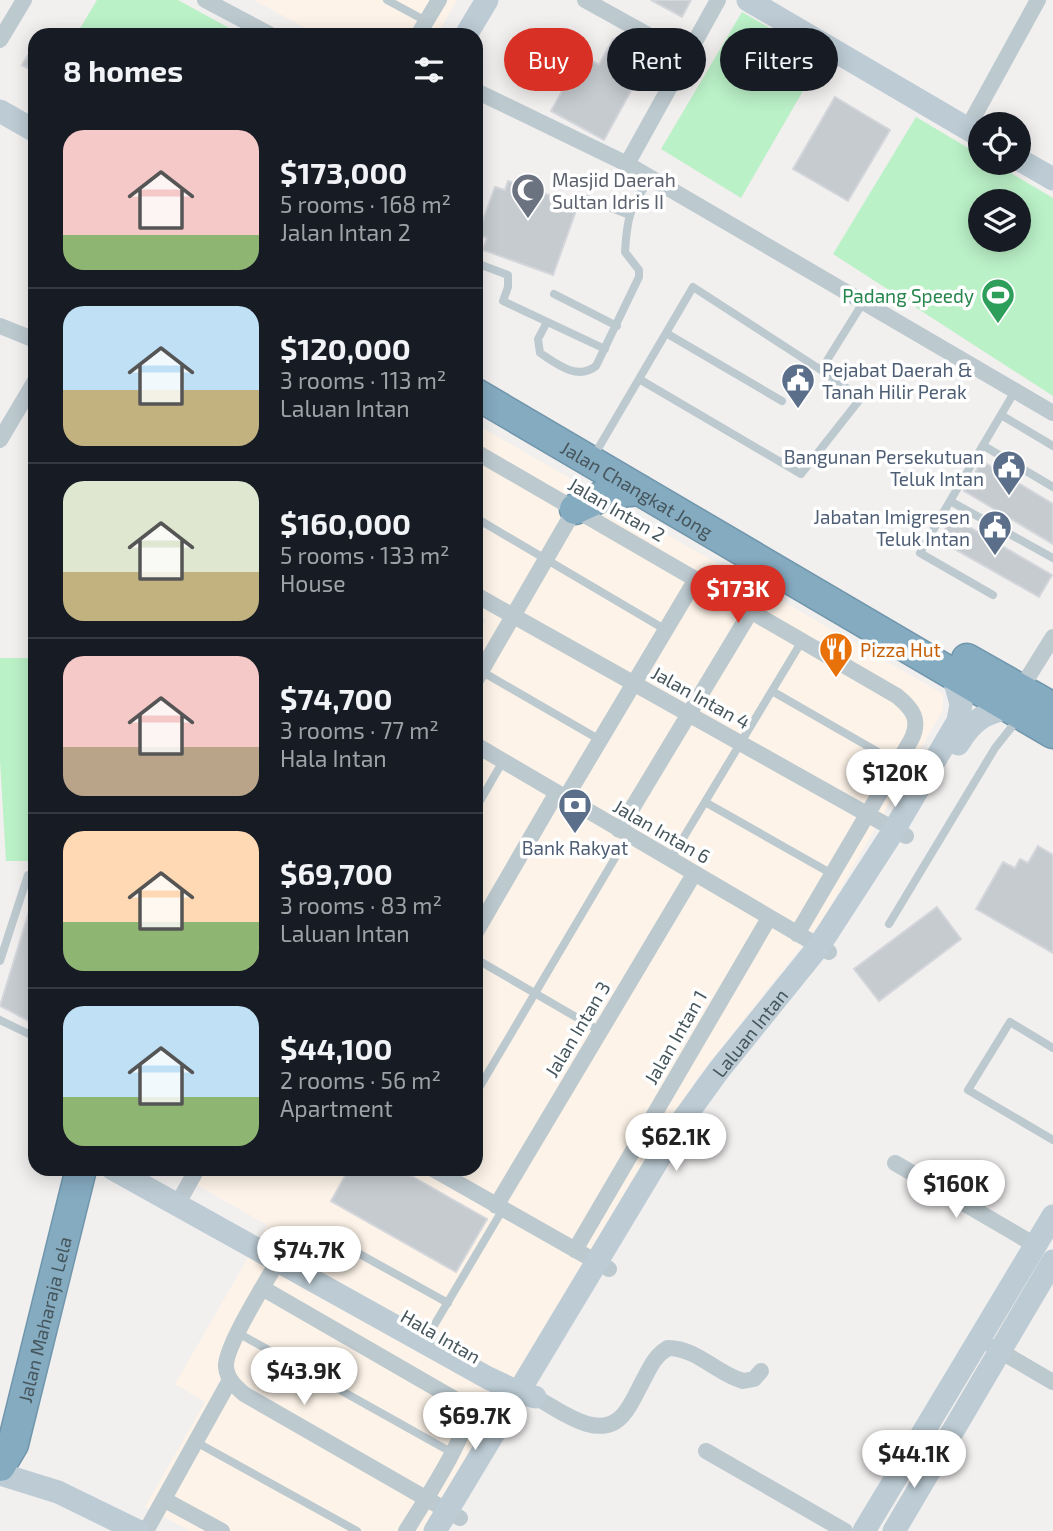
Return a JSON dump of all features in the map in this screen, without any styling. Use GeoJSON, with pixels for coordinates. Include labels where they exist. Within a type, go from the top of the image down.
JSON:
{"type":"FeatureCollection","features":[{"type":"Feature","properties":{"kind":"highway","name":"Jalan Changkat Jong"},"geometry":{"type":"LineString","coordinates":[[483,379],[599,447],[1017,704],[1053,733]]}},
{"type":"Feature","properties":{"kind":"highway","name":"Jalan Changkat Jong"},"geometry":{"type":"LineString","coordinates":[[483,398],[953,675],[1017,704],[1053,708]]}},
{"type":"Feature","properties":{"kind":"highway"},"geometry":{"type":"LineString","coordinates":[[575,509],[609,493],[639,490]]}},
{"type":"Feature","properties":{"kind":"highway","name":"Jalan Maharaja Lela"},"geometry":{"type":"LineString","coordinates":[[0,1436],[78,1176]]}},
{"type":"Feature","properties":{"kind":"highway","name":"Jalan Maharaja Lela"},"geometry":{"type":"LineString","coordinates":[[0,1466],[13,1444],[78,1176]]}},
{"type":"Feature","properties":{"kind":"street"},"geometry":{"type":"LineString","coordinates":[[0,40],[24,0]]}},
{"type":"Feature","properties":{"kind":"street"},"geometry":{"type":"LineString","coordinates":[[205,0],[258,28]]}},
{"type":"Feature","properties":{"kind":"street"},"geometry":{"type":"LineString","coordinates":[[422,28],[439,0]]}},
{"type":"Feature","properties":{"kind":"street"},"geometry":{"type":"LineString","coordinates":[[470,28],[486,0]]}},
{"type":"Feature","properties":{"kind":"street"},"geometry":{"type":"LineString","coordinates":[[585,0],[636,28]]}},
{"type":"Feature","properties":{"kind":"street"},"geometry":{"type":"LineString","coordinates":[[702,28],[718,0]]}},
{"type":"Feature","properties":{"kind":"street"},"geometry":{"type":"LineString","coordinates":[[748,0],[968,130]]}},
{"type":"Feature","properties":{"kind":"street"},"geometry":{"type":"LineString","coordinates":[[983,112],[1038,0]]}},
{"type":"Feature","properties":{"kind":"street"},"geometry":{"type":"LineString","coordinates":[[627,164],[667,91]]}},
{"type":"Feature","properties":{"kind":"street"},"geometry":{"type":"LineString","coordinates":[[483,94],[627,164],[1053,413]]}},
{"type":"Feature","properties":{"kind":"street"},"geometry":{"type":"LineString","coordinates":[[0,111],[28,127]]}},
{"type":"Feature","properties":{"kind":"street"},"geometry":{"type":"LineString","coordinates":[[1031,166],[1053,179]]}},
{"type":"Feature","properties":{"kind":"street"},"geometry":{"type":"LineString","coordinates":[[0,326],[28,337]]}},
{"type":"Feature","properties":{"kind":"street"},"geometry":{"type":"LineString","coordinates":[[0,440],[28,393]]}},
{"type":"Feature","properties":{"kind":"street","name":"Jalan Intan 2"},"geometry":{"type":"LineString","coordinates":[[483,456],[908,705],[916,722],[915,732],[797,934]]}},
{"type":"Feature","properties":{"kind":"street"},"geometry":{"type":"LineString","coordinates":[[483,667],[575,509]]}},
{"type":"Feature","properties":{"kind":"street"},"geometry":{"type":"LineString","coordinates":[[483,921],[600,740],[696,579]]}},
{"type":"Feature","properties":{"kind":"street","name":"Jalan Intan 4"},"geometry":{"type":"LineString","coordinates":[[483,599],[900,833]]}},
{"type":"Feature","properties":{"kind":"street"},"geometry":{"type":"LineString","coordinates":[[624,833],[689,715],[751,611]]}},
{"type":"Feature","properties":{"kind":"street"},"geometry":{"type":"LineString","coordinates":[[1017,704],[1053,637]]}},
{"type":"Feature","properties":{"kind":"street","name":"Laluan Intan"},"geometry":{"type":"LineString","coordinates":[[900,833],[958,721],[961,704],[953,675]]}},
{"type":"Feature","properties":{"kind":"street","name":"Laluan Intan"},"geometry":{"type":"LineString","coordinates":[[435,1531],[453,1520],[603,1266],[713,1093],[824,949],[968,726],[984,714],[1017,704]]}},
{"type":"Feature","properties":{"kind":"street","name":"Jalan Intan 6"},"geometry":{"type":"LineString","coordinates":[[483,749],[824,949]]}},
{"type":"Feature","properties":{"kind":"street","name":"Jalan Intan 3"},"geometry":{"type":"LineString","coordinates":[[499,1208],[694,874]]}},
{"type":"Feature","properties":{"kind":"street","name":"Jalan Intan 1"},"geometry":{"type":"LineString","coordinates":[[575,1250],[769,918]]}},
{"type":"Feature","properties":{"kind":"street"},"geometry":{"type":"LineString","coordinates":[[895,1163],[1035,1245]]}},
{"type":"Feature","properties":{"kind":"street","name":"Hala Intan"},"geometry":{"type":"LineString","coordinates":[[129,1176],[181,1198],[527,1391]]}},
{"type":"Feature","properties":{"kind":"street","name":"Hala Intan"},"geometry":{"type":"LineString","coordinates":[[152,1176],[181,1198]]}},
{"type":"Feature","properties":{"kind":"street"},"geometry":{"type":"LineString","coordinates":[[181,1198],[193,1176]]}},
{"type":"Feature","properties":{"kind":"street"},"geometry":{"type":"LineString","coordinates":[[445,1176],[603,1266]]}},
{"type":"Feature","properties":{"kind":"street"},"geometry":{"type":"LineString","coordinates":[[864,1531],[1053,1216]]}},
{"type":"Feature","properties":{"kind":"street"},"geometry":{"type":"LineString","coordinates":[[282,1255],[238,1333],[226,1362],[230,1380],[244,1394],[426,1498],[453,1520]]}},
{"type":"Feature","properties":{"kind":"street"},"geometry":{"type":"LineString","coordinates":[[894,1531],[1053,1261]]}},
{"type":"Feature","properties":{"kind":"street"},"geometry":{"type":"LineString","coordinates":[[264,1289],[458,1401],[466,1413],[466,1425],[406,1531]]}},
{"type":"Feature","properties":{"kind":"street"},"geometry":{"type":"LineString","coordinates":[[979,1339],[1053,1382]]}},
{"type":"Feature","properties":{"kind":"street"},"geometry":{"type":"LineString","coordinates":[[527,1391],[575,1419],[603,1426],[615,1423],[624,1414],[652,1363],[668,1348],[688,1353],[743,1381],[754,1379],[761,1371]]}},
{"type":"Feature","properties":{"kind":"street"},"geometry":{"type":"LineString","coordinates":[[146,1531],[230,1380]]}},
{"type":"Feature","properties":{"kind":"street"},"geometry":{"type":"LineString","coordinates":[[706,1451],[845,1531]]}},
{"type":"Feature","properties":{"kind":"street"},"geometry":{"type":"LineString","coordinates":[[0,1474],[68,1496],[138,1531]]}},
{"type":"Feature","properties":{"kind":"street"},"geometry":{"type":"LineString","coordinates":[[165,1500],[222,1531]]}},
{"type":"Feature","properties":{"kind":"lane"},"geometry":{"type":"LineString","coordinates":[[387,0],[422,28]]}},
{"type":"Feature","properties":{"kind":"lane"},"geometry":{"type":"LineString","coordinates":[[547,322],[537,346],[540,353],[566,370],[589,371],[605,349],[639,277],[639,270],[625,252],[629,232],[628,214],[651,178]]}},
{"type":"Feature","properties":{"kind":"lane"},"geometry":{"type":"LineString","coordinates":[[588,199],[628,214]]}},
{"type":"Feature","properties":{"kind":"lane"},"geometry":{"type":"LineString","coordinates":[[483,266],[508,275],[508,287],[503,301],[605,349]]}},
{"type":"Feature","properties":{"kind":"lane"},"geometry":{"type":"LineString","coordinates":[[599,447],[693,287],[861,398],[801,474],[639,379]]}},
{"type":"Feature","properties":{"kind":"lane"},"geometry":{"type":"LineString","coordinates":[[554,294],[617,326]]}},
{"type":"Feature","properties":{"kind":"lane"},"geometry":{"type":"LineString","coordinates":[[821,370],[864,301]]}},
{"type":"Feature","properties":{"kind":"lane"},"geometry":{"type":"LineString","coordinates":[[666,333],[782,401]]}},
{"type":"Feature","properties":{"kind":"lane"},"geometry":{"type":"LineString","coordinates":[[993,595],[920,553],[1015,391]]}},
{"type":"Feature","properties":{"kind":"lane"},"geometry":{"type":"LineString","coordinates":[[1001,415],[1053,446]]}},
{"type":"Feature","properties":{"kind":"lane"},"geometry":{"type":"LineString","coordinates":[[984,446],[1053,487]]}},
{"type":"Feature","properties":{"kind":"lane"},"geometry":{"type":"LineString","coordinates":[[950,500],[1053,558]]}},
{"type":"Feature","properties":{"kind":"lane"},"geometry":{"type":"LineString","coordinates":[[483,522],[666,630]]}},
{"type":"Feature","properties":{"kind":"lane"},"geometry":{"type":"LineString","coordinates":[[670,860],[802,641]]}},
{"type":"Feature","properties":{"kind":"lane"},"geometry":{"type":"LineString","coordinates":[[483,679],[600,740]]}},
{"type":"Feature","properties":{"kind":"lane"},"geometry":{"type":"LineString","coordinates":[[772,691],[897,763]]}},
{"type":"Feature","properties":{"kind":"lane"},"geometry":{"type":"LineString","coordinates":[[889,924],[995,748],[1017,704]]}},
{"type":"Feature","properties":{"kind":"lane"},"geometry":{"type":"LineString","coordinates":[[483,796],[503,761]]}},
{"type":"Feature","properties":{"kind":"lane"},"geometry":{"type":"LineString","coordinates":[[705,802],[832,874]]}},
{"type":"Feature","properties":{"kind":"lane"},"geometry":{"type":"LineString","coordinates":[[483,1081],[624,833]]}},
{"type":"Feature","properties":{"kind":"lane"},"geometry":{"type":"LineString","coordinates":[[0,961],[28,876]]}},
{"type":"Feature","properties":{"kind":"lane"},"geometry":{"type":"LineString","coordinates":[[483,962],[601,1032]]}},
{"type":"Feature","properties":{"kind":"lane"},"geometry":{"type":"LineString","coordinates":[[0,1020],[28,1034]]}},
{"type":"Feature","properties":{"kind":"lane"},"geometry":{"type":"LineString","coordinates":[[1053,1048],[1010,1022],[968,1090],[1053,1140]]}},
{"type":"Feature","properties":{"kind":"lane"},"geometry":{"type":"LineString","coordinates":[[428,1336],[499,1208]]}},
{"type":"Feature","properties":{"kind":"lane"},"geometry":{"type":"LineString","coordinates":[[282,1255],[299,1233],[320,1232],[448,1303]]}},
{"type":"Feature","properties":{"kind":"lane"},"geometry":{"type":"LineString","coordinates":[[238,1333],[451,1452]]}},
{"type":"Feature","properties":{"kind":"lane"},"geometry":{"type":"LineString","coordinates":[[196,1442],[357,1531]]}},
{"type":"Feature","properties":{"kind":"shaded area"},"geometry":{"type":"Polygon","coordinates":[[[254,0],[457,0],[441,28],[305,28],[254,0]]]}},
{"type":"Feature","properties":{"kind":"shaded area"},"geometry":{"type":"Polygon","coordinates":[[[483,428],[943,694],[943,710],[821,922],[698,1077],[424,1531],[190,1531],[145,1507],[205,1402],[175,1384],[267,1225],[181,1176],[483,1176],[483,625],[486,620],[483,618],[483,428]]]}},
{"type":"Feature","properties":{"kind":"green space"},"geometry":{"type":"Polygon","coordinates":[[[97,0],[178,0],[229,28],[80,28],[97,0]]]}},
{"type":"Feature","properties":{"kind":"green space"},"geometry":{"type":"Polygon","coordinates":[[[742,12],[770,28],[733,28],[742,12]]]}},
{"type":"Feature","properties":{"kind":"green space"},"geometry":{"type":"Polygon","coordinates":[[[720,49],[720,91],[803,91],[741,198],[661,149],[695,91],[706,91],[706,73],[720,49]]]}},
{"type":"Feature","properties":{"kind":"green space","name":"Padang Speedy"},"geometry":{"type":"Polygon","coordinates":[[[916,117],[968,148],[968,175],[1014,175],[1053,198],[1053,396],[833,254],[916,117]]]}},
{"type":"Feature","properties":{"kind":"green space"},"geometry":{"type":"Polygon","coordinates":[[[0,658],[28,658],[28,861],[6,861],[0,760],[0,658]]]}},
{"type":"Feature","properties":{"kind":"building"},"geometry":{"type":"Polygon","coordinates":[[[651,0],[691,0],[682,17],[651,0]]]}},
{"type":"Feature","properties":{"kind":"building"},"geometry":{"type":"Polygon","coordinates":[[[607,50],[607,91],[631,91],[604,140],[551,111],[562,91],[593,91],[593,62],[599,65],[607,50]]]}},
{"type":"Feature","properties":{"kind":"building"},"geometry":{"type":"Polygon","coordinates":[[[28,55],[28,68],[22,65],[28,55]]]}},
{"type":"Feature","properties":{"kind":"building"},"geometry":{"type":"Polygon","coordinates":[[[835,97],[890,130],[848,201],[793,169],[835,97]]]}},
{"type":"Feature","properties":{"kind":"building","name":"Masjid Daerah Sultan Idris II"},"geometry":{"type":"Polygon","coordinates":[[[508,181],[578,205],[553,275],[483,250],[487,238],[483,236],[483,220],[495,187],[505,190],[508,181]]]}},
{"type":"Feature","properties":{"kind":"building","name":"Bangunan Persekutuan Teluk Intan"},"geometry":{"type":"Polygon","coordinates":[[[982,461],[1053,504],[1053,544],[964,491],[982,461]]]}},
{"type":"Feature","properties":{"kind":"building","name":"Jabatan Imigresen Teluk Intan"},"geometry":{"type":"Polygon","coordinates":[[[952,517],[1052,575],[1039,597],[939,540],[952,517]]]}},
{"type":"Feature","properties":{"kind":"building"},"geometry":{"type":"Polygon","coordinates":[[[1038,846],[1053,855],[1053,953],[976,909],[1003,862],[1015,868],[1020,859],[1028,863],[1038,846]]]}},
{"type":"Feature","properties":{"kind":"building"},"geometry":{"type":"Polygon","coordinates":[[[937,907],[961,939],[879,1001],[854,969],[937,907]]]}},
{"type":"Feature","properties":{"kind":"building"},"geometry":{"type":"Polygon","coordinates":[[[28,915],[28,1020],[0,1006],[28,915]]]}},
{"type":"Feature","properties":{"kind":"building"},"geometry":{"type":"Polygon","coordinates":[[[345,1176],[411,1176],[487,1219],[456,1272],[331,1201],[345,1176]]]}},
{"type":"Feature","properties":{"kind":"place","name":"Masjid Daerah Sultan Idris II"},"geometry":{"type":"Point","coordinates":[528,220]}},
{"type":"Feature","properties":{"kind":"place","name":"Padang Speedy"},"geometry":{"type":"Point","coordinates":[998,325]}},
{"type":"Feature","properties":{"kind":"place","name":"Pejabat Daerah & Tanah Hilir Perak"},"geometry":{"type":"Point","coordinates":[798,410]}},
{"type":"Feature","properties":{"kind":"place","name":"Bangunan Persekutuan Teluk Intan"},"geometry":{"type":"Point","coordinates":[1009,497]}},
{"type":"Feature","properties":{"kind":"place","name":"Jabatan Imigresen Teluk Intan"},"geometry":{"type":"Point","coordinates":[995,557]}},
{"type":"Feature","properties":{"kind":"place","name":"Pizza Hut"},"geometry":{"type":"Point","coordinates":[836,679]}},
{"type":"Feature","properties":{"kind":"place","name":"Bank Rakyat"},"geometry":{"type":"Point","coordinates":[575,835]}}]}
